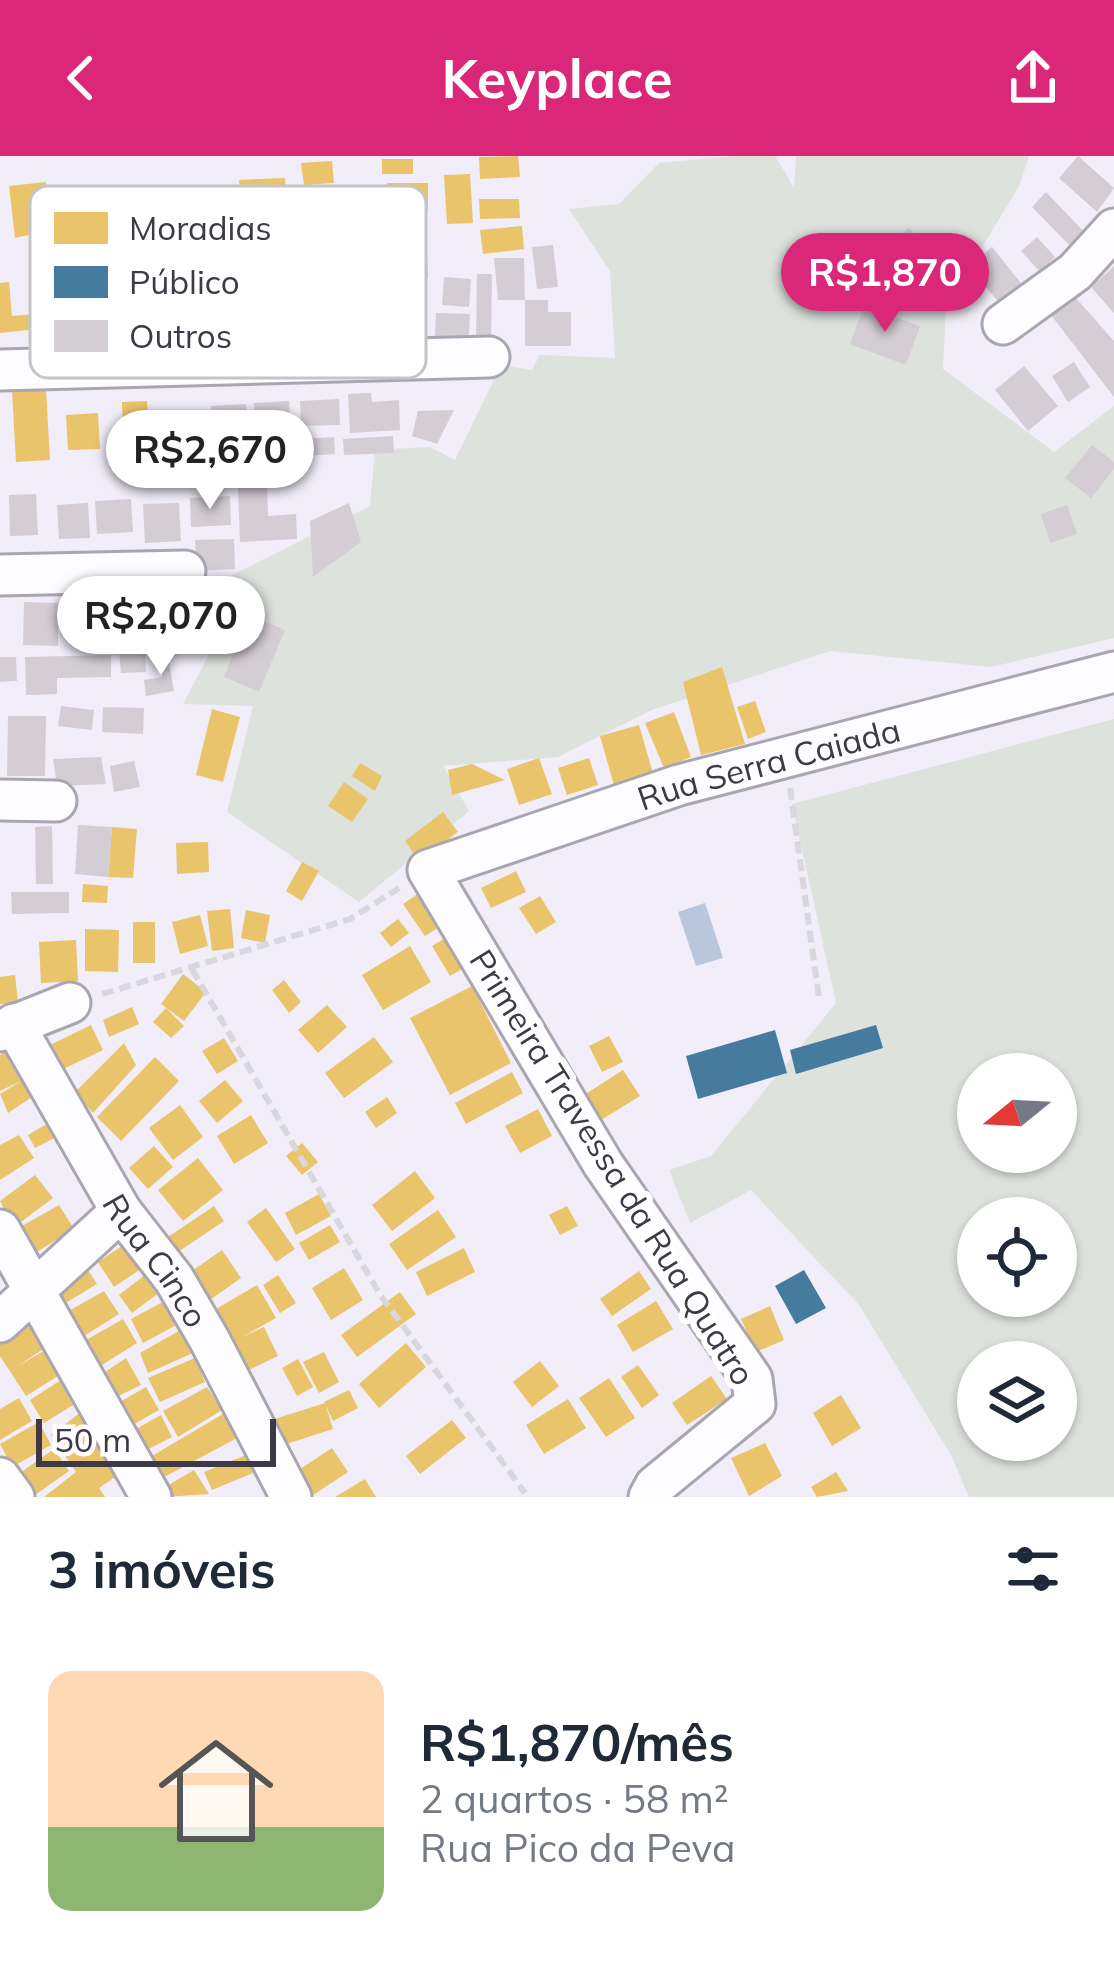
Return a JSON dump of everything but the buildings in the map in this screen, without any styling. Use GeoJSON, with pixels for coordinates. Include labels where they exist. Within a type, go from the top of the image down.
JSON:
{"type":"FeatureCollection","features":[{"type":"Feature","properties":{"kind":"street"},"geometry":{"type":"LineString","coordinates":[[1003,324],[1075,272],[1114,229]]}},
{"type":"Feature","properties":{"kind":"street"},"geometry":{"type":"LineString","coordinates":[[426,359],[489,357]]}},
{"type":"Feature","properties":{"kind":"street"},"geometry":{"type":"LineString","coordinates":[[0,370],[30,369]]}},
{"type":"Feature","properties":{"kind":"street"},"geometry":{"type":"LineString","coordinates":[[0,575],[185,571]]}},
{"type":"Feature","properties":{"kind":"street","name":"Rua Serra Caiada"},"geometry":{"type":"LineString","coordinates":[[428,870],[679,785],[1114,672]]}},
{"type":"Feature","properties":{"kind":"street"},"geometry":{"type":"LineString","coordinates":[[0,800],[56,801]]}},
{"type":"Feature","properties":{"kind":"street","name":"Primeira Travessa da Rua Quatro"},"geometry":{"type":"LineString","coordinates":[[428,870],[603,1164],[752,1379],[755,1404],[655,1486],[649,1497]]}},
{"type":"Feature","properties":{"kind":"street"},"geometry":{"type":"LineString","coordinates":[[7,1028],[70,1003]]}},
{"type":"Feature","properties":{"kind":"street","name":"Rua Cinco"},"geometry":{"type":"LineString","coordinates":[[7,1028],[121,1211],[174,1279],[291,1497]]}},
{"type":"Feature","properties":{"kind":"street"},"geometry":{"type":"LineString","coordinates":[[0,1322],[121,1211]]}},
{"type":"Feature","properties":{"kind":"street"},"geometry":{"type":"LineString","coordinates":[[0,1230],[151,1497]]}},
{"type":"Feature","properties":{"kind":"street"},"geometry":{"type":"LineString","coordinates":[[0,1478],[14,1497]]}},
{"type":"Feature","properties":{"kind":"path"},"geometry":{"type":"LineString","coordinates":[[786,758],[819,998]]}},
{"type":"Feature","properties":{"kind":"path"},"geometry":{"type":"LineString","coordinates":[[70,1003],[350,919],[428,870]]}},
{"type":"Feature","properties":{"kind":"path"},"geometry":{"type":"LineString","coordinates":[[192,969],[379,1293],[524,1493]]}},
{"type":"Feature","properties":{"kind":"shaded area"},"geometry":{"type":"Polygon","coordinates":[[[775,156],[794,188],[796,156],[1029,156],[1019,186],[946,307],[943,369],[1054,452],[1114,406],[1114,638],[991,667],[830,651],[652,710],[558,757],[443,766],[469,811],[359,902],[227,812],[253,706],[183,704],[215,643],[199,592],[370,506],[375,450],[430,447],[455,460],[501,365],[532,370],[540,355],[615,358],[610,271],[569,209],[619,204],[659,163],[775,156]]]}},
{"type":"Feature","properties":{"kind":"shaded area"},"geometry":{"type":"Polygon","coordinates":[[[1114,719],[1114,1497],[969,1497],[951,1455],[859,1305],[751,1190],[690,1223],[669,1170],[711,1156],[836,1003],[792,804],[1114,719]]]}},
{"type":"Feature","properties":{"kind":"water"},"geometry":{"type":"Polygon","coordinates":[[[705,903],[723,958],[696,966],[678,912],[705,903]]]}}]}
